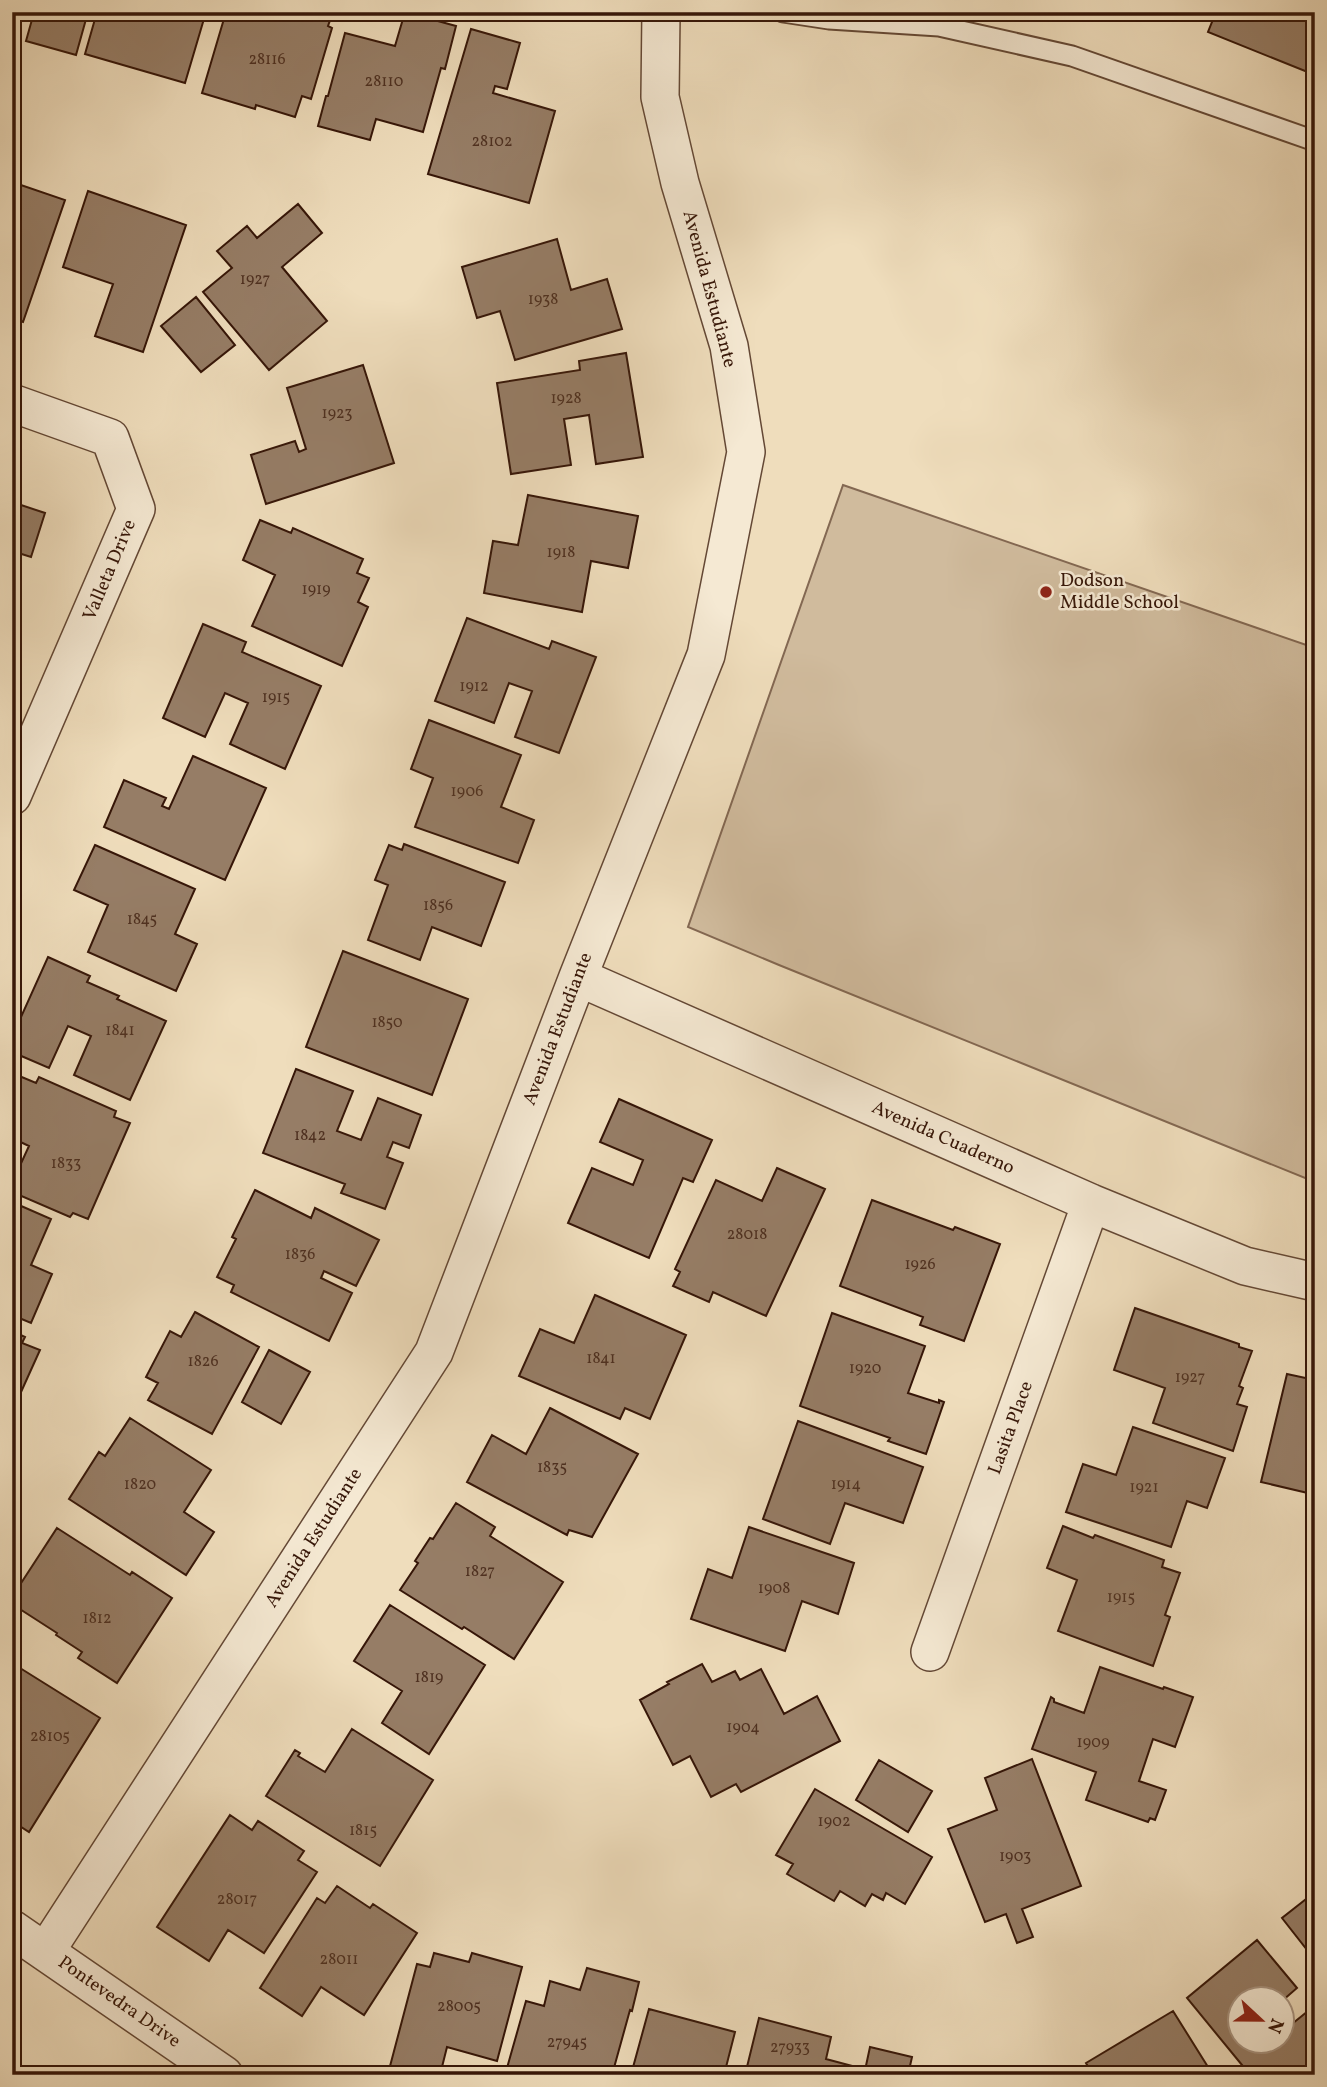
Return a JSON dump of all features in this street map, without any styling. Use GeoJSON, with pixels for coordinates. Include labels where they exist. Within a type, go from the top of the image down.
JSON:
{"type":"FeatureCollection","features":[{"type":"Feature","properties":{"kind":"street","name":"Avenida Estudiante"},"geometry":{"type":"LineString","coordinates":[[46,1951],[433,1352],[706,656],[746,452],[729,346],[680,183],[660,97],[661,12]]}},
{"type":"Feature","properties":{"kind":"street","name":"Valleta Drive"},"geometry":{"type":"LineString","coordinates":[[12,403],[110,438],[136,509],[12,796]]}},
{"type":"Feature","properties":{"kind":"street","name":"Avenida Cuaderno"},"geometry":{"type":"LineString","coordinates":[[578,977],[1091,1203],[1245,1266],[1315,1282]]}},
{"type":"Feature","properties":{"kind":"street","name":"Lasita Place"},"geometry":{"type":"LineString","coordinates":[[930,1652],[1091,1203]]}},
{"type":"Feature","properties":{"kind":"street","name":"Pontevedra Drive"},"geometry":{"type":"LineString","coordinates":[[12,1929],[224,2075]]}},
{"type":"Feature","properties":{"kind":"lane"},"geometry":{"type":"LineString","coordinates":[[783,12],[829,19],[939,26],[1072,56],[1315,141]]}},
{"type":"Feature","properties":{"kind":"shaded area"},"geometry":{"type":"Polygon","coordinates":[[[843,485],[1315,648],[1315,1182],[688,927],[843,485]]]}},
{"type":"Feature","properties":{"kind":"building"},"geometry":{"type":"Polygon","coordinates":[[[19,12],[88,12],[76,55],[26,41],[33,16],[19,12]]]}},
{"type":"Feature","properties":{"kind":"building"},"geometry":{"type":"Polygon","coordinates":[[[97,12],[206,12],[185,83],[85,54],[97,12]]]}},
{"type":"Feature","properties":{"kind":"building"},"geometry":{"type":"Polygon","coordinates":[[[226,12],[333,12],[328,26],[332,28],[311,99],[302,96],[295,117],[256,105],[255,109],[202,93],[226,12]]]}},
{"type":"Feature","properties":{"kind":"building"},"geometry":{"type":"Polygon","coordinates":[[[405,12],[456,26],[445,69],[441,68],[423,132],[376,119],[370,140],[318,126],[345,33],[395,46],[405,12]]]}},
{"type":"Feature","properties":{"kind":"building"},"geometry":{"type":"Polygon","coordinates":[[[1216,12],[1315,12],[1315,75],[1208,32],[1216,12]]]}},
{"type":"Feature","properties":{"kind":"building"},"geometry":{"type":"Polygon","coordinates":[[[471,29],[520,43],[507,89],[495,86],[493,93],[555,111],[529,203],[428,174],[471,29]]]}},
{"type":"Feature","properties":{"kind":"building"},"geometry":{"type":"Polygon","coordinates":[[[12,182],[65,200],[23,322],[12,318],[12,182]]]}},
{"type":"Feature","properties":{"kind":"building"},"geometry":{"type":"Polygon","coordinates":[[[88,191],[186,225],[143,352],[95,336],[113,284],[63,267],[88,191]]]}},
{"type":"Feature","properties":{"kind":"building"},"geometry":{"type":"Polygon","coordinates":[[[298,204],[322,233],[282,267],[327,321],[269,370],[203,292],[232,268],[217,251],[247,226],[257,238],[298,204]]]}},
{"type":"Feature","properties":{"kind":"building"},"geometry":{"type":"Polygon","coordinates":[[[557,239],[571,290],[607,279],[622,329],[515,360],[500,311],[477,318],[462,267],[557,239]]]}},
{"type":"Feature","properties":{"kind":"building"},"geometry":{"type":"Polygon","coordinates":[[[196,297],[235,345],[201,372],[161,326],[196,297]]]}},
{"type":"Feature","properties":{"kind":"building"},"geometry":{"type":"Polygon","coordinates":[[[626,353],[643,457],[596,464],[589,415],[564,419],[571,465],[511,474],[497,383],[580,370],[579,361],[626,353]]]}},
{"type":"Feature","properties":{"kind":"building"},"geometry":{"type":"Polygon","coordinates":[[[363,365],[394,463],[266,504],[251,455],[295,441],[299,452],[306,449],[287,388],[363,365]]]}},
{"type":"Feature","properties":{"kind":"building"},"geometry":{"type":"Polygon","coordinates":[[[528,495],[638,516],[628,568],[591,561],[582,612],[484,593],[493,541],[518,545],[528,495]]]}},
{"type":"Feature","properties":{"kind":"building"},"geometry":{"type":"Polygon","coordinates":[[[12,502],[45,513],[31,557],[12,551],[12,502]]]}},
{"type":"Feature","properties":{"kind":"building"},"geometry":{"type":"Polygon","coordinates":[[[260,520],[291,533],[293,528],[363,559],[357,573],[369,578],[358,602],[368,607],[342,666],[252,626],[275,575],[243,560],[260,520]]]}},
{"type":"Feature","properties":{"kind":"building"},"geometry":{"type":"Polygon","coordinates":[[[467,618],[549,649],[552,641],[596,657],[559,753],[515,737],[532,691],[509,683],[494,723],[435,701],[467,618]]]}},
{"type":"Feature","properties":{"kind":"building"},"geometry":{"type":"Polygon","coordinates":[[[203,624],[246,642],[242,652],[321,686],[285,769],[230,744],[248,703],[225,693],[205,737],[163,718],[203,624]]]}},
{"type":"Feature","properties":{"kind":"building"},"geometry":{"type":"Polygon","coordinates":[[[429,720],[521,755],[501,807],[534,820],[518,863],[415,827],[433,778],[411,769],[429,720]]]}},
{"type":"Feature","properties":{"kind":"building"},"geometry":{"type":"Polygon","coordinates":[[[193,756],[266,788],[225,880],[104,827],[124,780],[166,798],[162,806],[169,809],[193,756]]]}},
{"type":"Feature","properties":{"kind":"building"},"geometry":{"type":"Polygon","coordinates":[[[404,844],[505,882],[481,946],[432,927],[420,960],[368,940],[388,885],[375,880],[389,845],[402,850],[404,844]]]}},
{"type":"Feature","properties":{"kind":"building"},"geometry":{"type":"Polygon","coordinates":[[[95,845],[195,889],[175,934],[197,944],[176,991],[88,952],[108,905],[74,890],[95,845]]]}},
{"type":"Feature","properties":{"kind":"building"},"geometry":{"type":"Polygon","coordinates":[[[343,951],[468,999],[432,1095],[306,1047],[343,951]]]}},
{"type":"Feature","properties":{"kind":"building"},"geometry":{"type":"Polygon","coordinates":[[[48,957],[90,976],[87,982],[119,996],[117,999],[166,1021],[130,1100],[74,1075],[91,1036],[68,1026],[49,1068],[12,1052],[12,1037],[48,957]]]}},
{"type":"Feature","properties":{"kind":"building"},"geometry":{"type":"Polygon","coordinates":[[[296,1069],[353,1091],[337,1131],[361,1140],[378,1098],[421,1115],[409,1148],[393,1142],[387,1157],[403,1163],[385,1209],[341,1193],[345,1184],[263,1153],[296,1069]]]}},
{"type":"Feature","properties":{"kind":"building"},"geometry":{"type":"Polygon","coordinates":[[[12,1073],[36,1083],[39,1077],[116,1111],[114,1117],[130,1123],[88,1219],[73,1213],[70,1217],[12,1192],[12,1183],[29,1146],[12,1138],[12,1073]]]}},
{"type":"Feature","properties":{"kind":"building"},"geometry":{"type":"Polygon","coordinates":[[[619,1099],[712,1140],[693,1182],[683,1178],[649,1258],[568,1223],[592,1168],[633,1185],[643,1160],[600,1142],[619,1099]]]}},
{"type":"Feature","properties":{"kind":"building"},"geometry":{"type":"Polygon","coordinates":[[[777,1168],[825,1189],[766,1316],[713,1292],[709,1302],[673,1286],[680,1272],[675,1269],[716,1180],[762,1201],[777,1168]]]}},
{"type":"Feature","properties":{"kind":"building"},"geometry":{"type":"Polygon","coordinates":[[[255,1190],[311,1218],[315,1208],[379,1240],[356,1286],[324,1271],[321,1278],[352,1293],[329,1341],[231,1292],[234,1285],[217,1277],[236,1239],[232,1237],[255,1190]]]}},
{"type":"Feature","properties":{"kind":"building"},"geometry":{"type":"Polygon","coordinates":[[[872,1200],[1000,1244],[964,1341],[920,1325],[923,1317],[840,1286],[872,1200]]]}},
{"type":"Feature","properties":{"kind":"building"},"geometry":{"type":"Polygon","coordinates":[[[12,1202],[51,1219],[31,1265],[52,1274],[31,1323],[12,1315],[12,1202]]]}},
{"type":"Feature","properties":{"kind":"building"},"geometry":{"type":"Polygon","coordinates":[[[595,1295],[686,1335],[650,1419],[625,1408],[620,1419],[519,1376],[540,1329],[574,1343],[595,1295]]]}},
{"type":"Feature","properties":{"kind":"building"},"geometry":{"type":"Polygon","coordinates":[[[1135,1308],[1252,1351],[1239,1386],[1243,1388],[1237,1404],[1247,1407],[1233,1451],[1153,1423],[1165,1388],[1114,1370],[1135,1308]]]}},
{"type":"Feature","properties":{"kind":"building"},"geometry":{"type":"Polygon","coordinates":[[[195,1312],[259,1347],[212,1434],[148,1400],[158,1383],[146,1377],[170,1331],[181,1337],[195,1312]]]}},
{"type":"Feature","properties":{"kind":"building"},"geometry":{"type":"Polygon","coordinates":[[[832,1313],[925,1346],[908,1393],[939,1403],[939,1400],[944,1402],[926,1454],[888,1441],[890,1438],[800,1406],[832,1313]]]}},
{"type":"Feature","properties":{"kind":"building"},"geometry":{"type":"Polygon","coordinates":[[[12,1331],[25,1337],[22,1343],[40,1350],[12,1412],[12,1331]]]}},
{"type":"Feature","properties":{"kind":"building"},"geometry":{"type":"Polygon","coordinates":[[[269,1350],[310,1372],[281,1424],[242,1402],[269,1350]]]}},
{"type":"Feature","properties":{"kind":"building"},"geometry":{"type":"Polygon","coordinates":[[[1287,1374],[1315,1380],[1315,1520],[1307,1518],[1312,1494],[1261,1482],[1287,1374]]]}},
{"type":"Feature","properties":{"kind":"building"},"geometry":{"type":"Polygon","coordinates":[[[550,1408],[638,1454],[592,1537],[569,1530],[567,1535],[467,1482],[492,1435],[526,1454],[550,1408]]]}},
{"type":"Feature","properties":{"kind":"building"},"geometry":{"type":"Polygon","coordinates":[[[130,1418],[211,1470],[184,1512],[214,1532],[186,1575],[69,1499],[99,1452],[105,1456],[130,1418]]]}},
{"type":"Feature","properties":{"kind":"building"},"geometry":{"type":"Polygon","coordinates":[[[798,1421],[923,1467],[903,1523],[845,1503],[830,1544],[763,1519],[798,1421]]]}},
{"type":"Feature","properties":{"kind":"building"},"geometry":{"type":"Polygon","coordinates":[[[1133,1427],[1225,1458],[1207,1508],[1187,1501],[1171,1547],[1066,1512],[1083,1464],[1116,1475],[1133,1427]]]}},
{"type":"Feature","properties":{"kind":"building"},"geometry":{"type":"Polygon","coordinates":[[[456,1503],[495,1527],[490,1536],[563,1582],[514,1659],[400,1590],[418,1563],[415,1561],[456,1503]]]}},
{"type":"Feature","properties":{"kind":"building"},"geometry":{"type":"Polygon","coordinates":[[[1063,1526],[1164,1560],[1162,1567],[1180,1573],[1165,1615],[1170,1617],[1153,1666],[1058,1631],[1077,1580],[1047,1568],[1063,1526]]]}},
{"type":"Feature","properties":{"kind":"building"},"geometry":{"type":"Polygon","coordinates":[[[749,1527],[854,1563],[838,1614],[802,1601],[785,1651],[691,1619],[708,1569],[732,1578],[749,1527]]]}},
{"type":"Feature","properties":{"kind":"building"},"geometry":{"type":"Polygon","coordinates":[[[57,1528],[130,1575],[132,1572],[172,1598],[117,1683],[78,1658],[82,1652],[56,1635],[57,1633],[12,1604],[12,1597],[57,1528]]]}},
{"type":"Feature","properties":{"kind":"building"},"geometry":{"type":"Polygon","coordinates":[[[390,1605],[485,1665],[429,1754],[382,1723],[402,1691],[354,1661],[390,1605]]]}},
{"type":"Feature","properties":{"kind":"building"},"geometry":{"type":"Polygon","coordinates":[[[12,1663],[100,1718],[29,1832],[12,1821],[12,1762],[15,1758],[12,1756],[12,1663]]]}},
{"type":"Feature","properties":{"kind":"building"},"geometry":{"type":"Polygon","coordinates":[[[702,1664],[712,1682],[735,1671],[740,1680],[761,1669],[784,1714],[817,1696],[840,1741],[741,1792],[736,1784],[711,1797],[690,1756],[673,1765],[640,1700],[702,1664]]]}},
{"type":"Feature","properties":{"kind":"building"},"geometry":{"type":"Polygon","coordinates":[[[1100,1667],[1193,1697],[1175,1747],[1153,1739],[1139,1781],[1166,1790],[1155,1820],[1150,1818],[1148,1822],[1086,1800],[1096,1772],[1032,1749],[1051,1697],[1054,1702],[1084,1713],[1100,1667]]]}},
{"type":"Feature","properties":{"kind":"building"},"geometry":{"type":"Polygon","coordinates":[[[352,1729],[433,1780],[380,1866],[266,1796],[295,1750],[300,1753],[298,1756],[325,1772],[352,1729]]]}},
{"type":"Feature","properties":{"kind":"building"},"geometry":{"type":"Polygon","coordinates":[[[1032,1759],[1081,1886],[1022,1909],[1033,1937],[1017,1943],[1006,1914],[985,1922],[948,1829],[997,1810],[985,1778],[1032,1759]]]}},
{"type":"Feature","properties":{"kind":"building"},"geometry":{"type":"Polygon","coordinates":[[[879,1760],[932,1791],[908,1832],[856,1800],[879,1760]]]}},
{"type":"Feature","properties":{"kind":"building"},"geometry":{"type":"Polygon","coordinates":[[[815,1789],[932,1857],[905,1904],[886,1893],[883,1900],[872,1894],[865,1906],[840,1891],[834,1901],[787,1874],[793,1864],[776,1855],[815,1789]]]}},
{"type":"Feature","properties":{"kind":"building"},"geometry":{"type":"Polygon","coordinates":[[[230,1815],[252,1830],[258,1821],[304,1851],[298,1860],[317,1872],[264,1953],[228,1930],[209,1961],[157,1927],[230,1815]]]}},
{"type":"Feature","properties":{"kind":"building"},"geometry":{"type":"Polygon","coordinates":[[[337,1886],[370,1908],[373,1904],[417,1933],[364,2015],[321,1987],[302,2016],[260,1988],[317,1898],[325,1903],[337,1886]]]}},
{"type":"Feature","properties":{"kind":"building"},"geometry":{"type":"Polygon","coordinates":[[[1315,1892],[1315,1960],[1282,1918],[1315,1892]]]}},
{"type":"Feature","properties":{"kind":"building"},"geometry":{"type":"Polygon","coordinates":[[[1257,1940],[1295,1986],[1226,1986],[1226,2046],[1187,1998],[1257,1940]]]}},
{"type":"Feature","properties":{"kind":"building"},"geometry":{"type":"Polygon","coordinates":[[[434,1953],[469,1962],[472,1953],[522,1967],[497,2061],[447,2047],[440,2075],[407,2075],[389,2070],[417,1964],[430,1967],[434,1953]]]}},
{"type":"Feature","properties":{"kind":"building"},"geometry":{"type":"Polygon","coordinates":[[[587,1968],[639,1982],[612,2075],[505,2075],[526,2001],[544,2006],[550,1981],[580,1990],[587,1968]]]}},
{"type":"Feature","properties":{"kind":"building"},"geometry":{"type":"Polygon","coordinates":[[[1313,2007],[1315,2066],[1304,2075],[1236,2075],[1234,2072],[1242,2065],[1235,2056],[1296,2056],[1296,2021],[1313,2007]]]}},
{"type":"Feature","properties":{"kind":"building"},"geometry":{"type":"Polygon","coordinates":[[[649,2009],[735,2032],[724,2075],[635,2075],[636,2072],[632,2071],[649,2009]]]}},
{"type":"Feature","properties":{"kind":"building"},"geometry":{"type":"Polygon","coordinates":[[[1173,2011],[1213,2075],[1093,2075],[1086,2063],[1173,2011]]]}},
{"type":"Feature","properties":{"kind":"building"},"geometry":{"type":"Polygon","coordinates":[[[759,2018],[831,2037],[826,2059],[856,2067],[854,2075],[745,2075],[759,2018]]]}},
{"type":"Feature","properties":{"kind":"building"},"geometry":{"type":"Polygon","coordinates":[[[870,2047],[912,2057],[908,2075],[864,2075],[870,2047]]]}},
{"type":"Feature","properties":{"kind":"place","name":"Dodson Middle School"},"geometry":{"type":"Point","coordinates":[1046,592]}}]}
